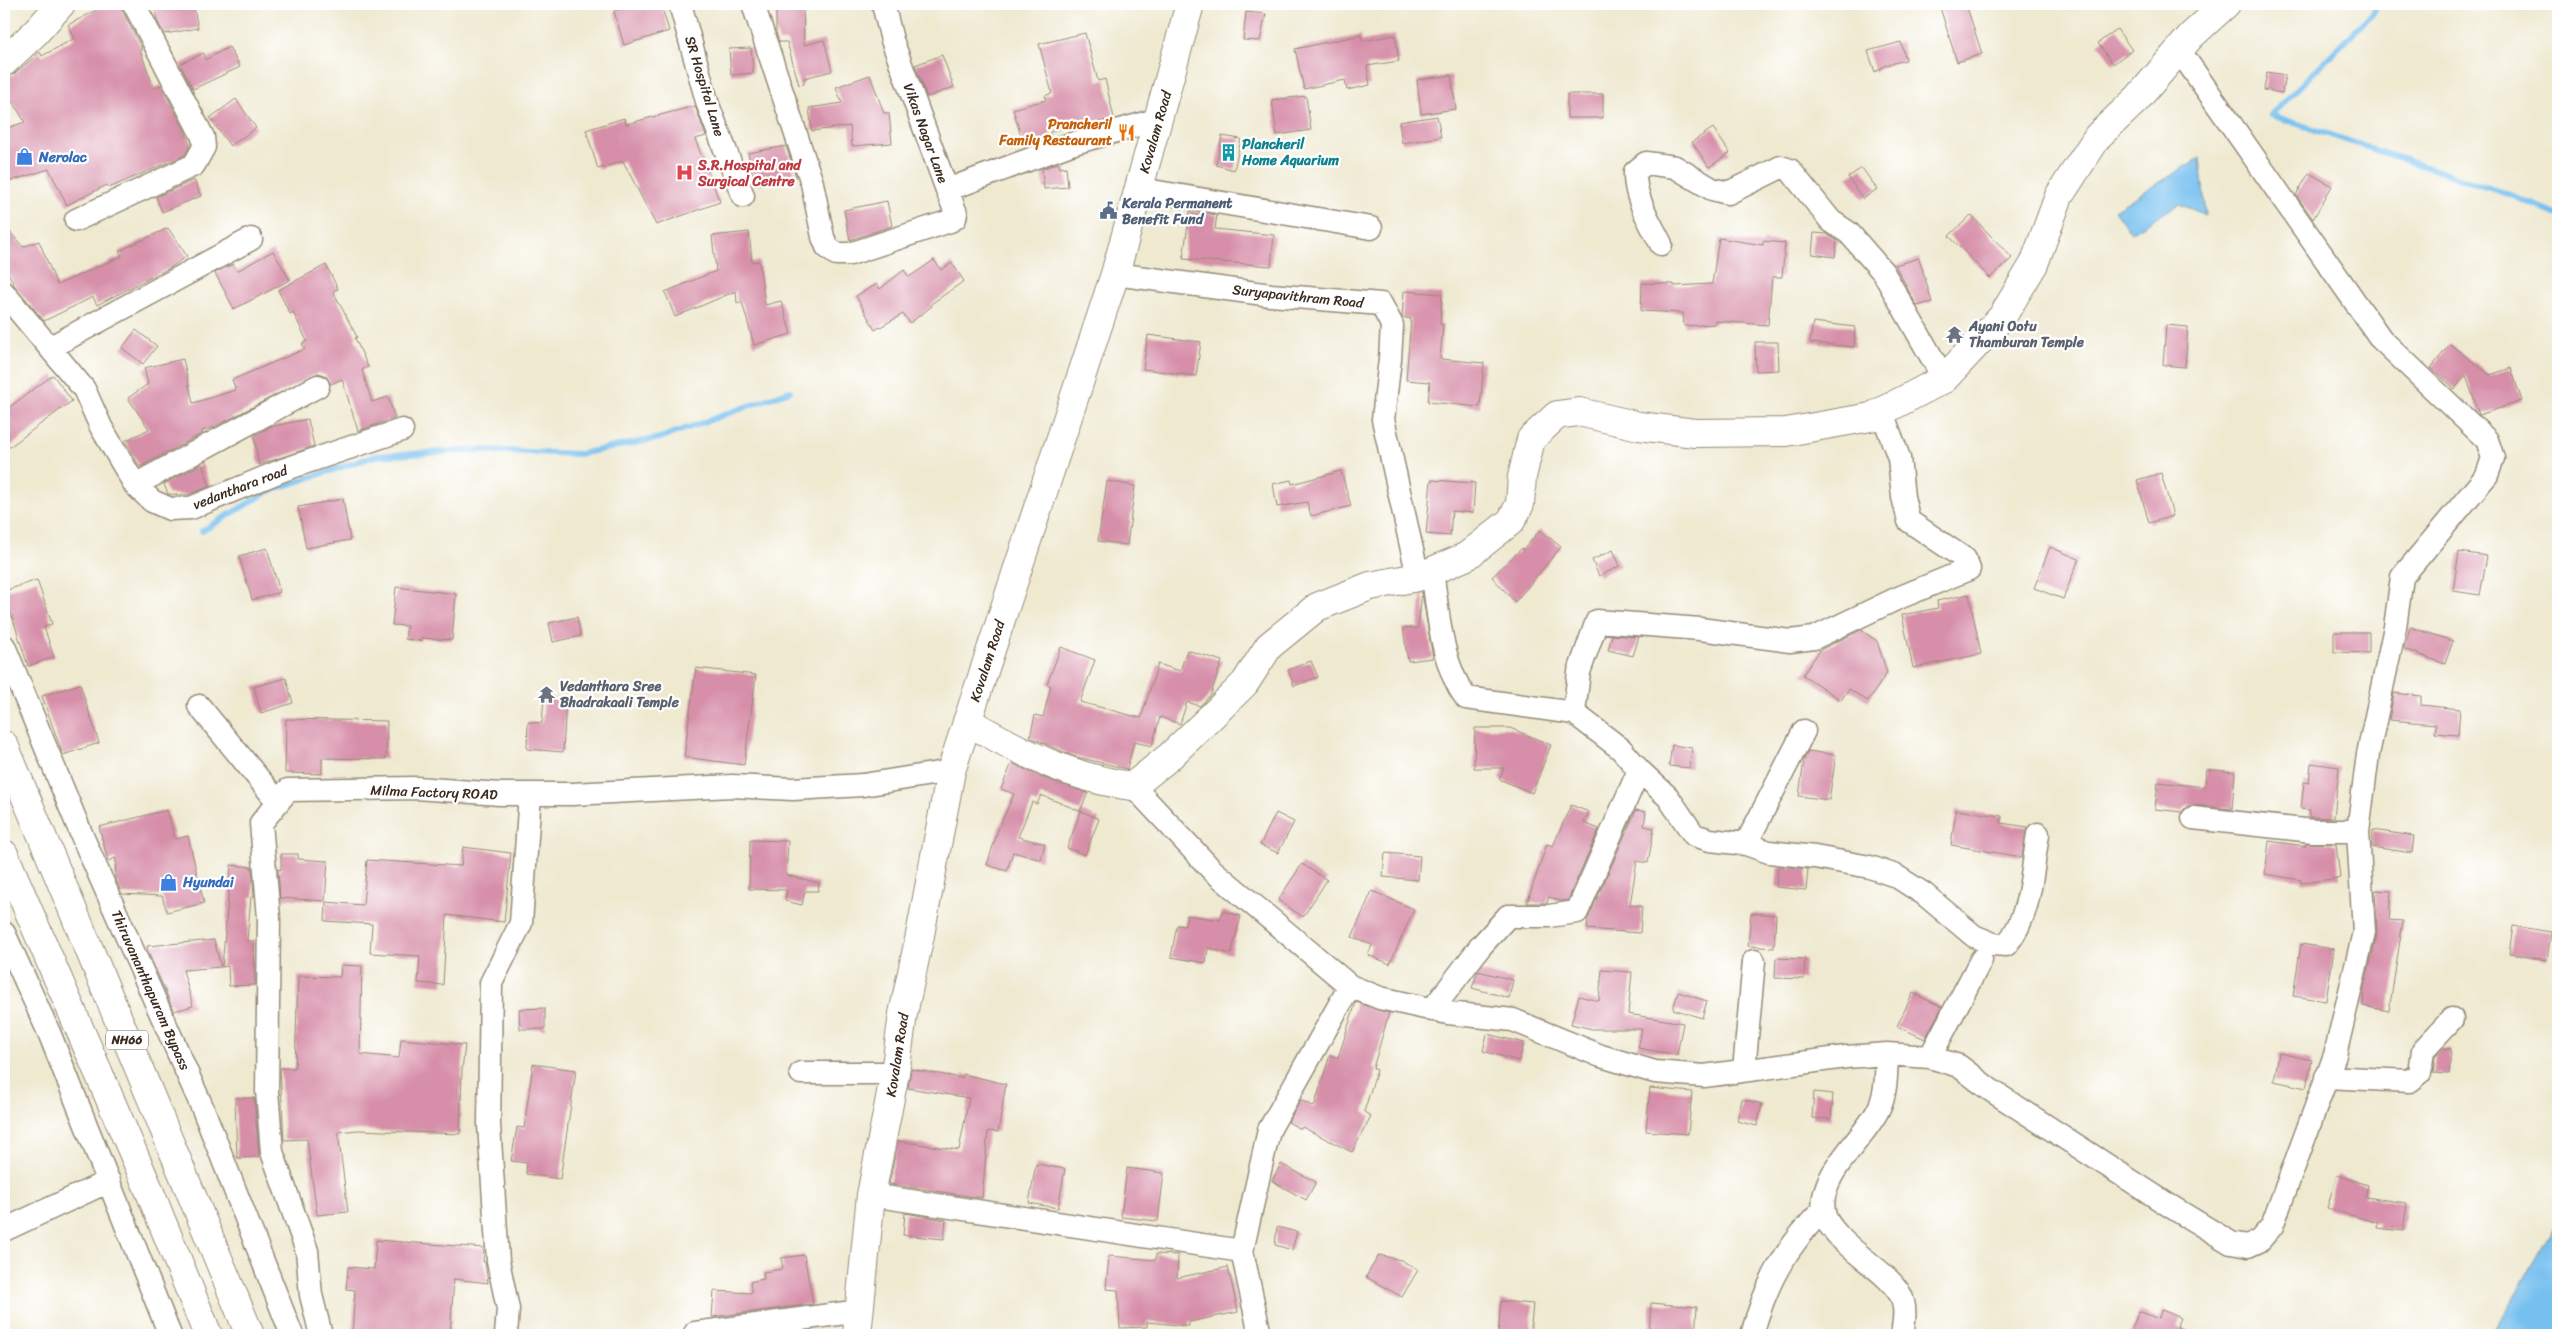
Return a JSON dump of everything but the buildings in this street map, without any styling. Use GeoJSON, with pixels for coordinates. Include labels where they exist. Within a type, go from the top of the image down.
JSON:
{"type":"FeatureCollection","features":[{"type":"Feature","properties":{"kind":"main road"},"geometry":{"type":"LineString","coordinates":[[4,62],[36,32],[61,4]]}},
{"type":"Feature","properties":{"kind":"main road","name":"Kovalam Road"},"geometry":{"type":"LineString","coordinates":[[859,1323],[871,1195],[903,1014],[920,936],[951,771],[1115,274],[1190,4]]}},
{"type":"Feature","properties":{"kind":"main road"},"geometry":{"type":"LineString","coordinates":[[967,722],[1022,752],[1102,782],[1133,786],[1169,757],[1238,690],[1269,646],[1317,607],[1370,586],[1425,574],[1467,556],[1511,521],[1520,504],[1531,439],[1557,415],[1578,412],[1639,426],[1696,433],[1786,432],[1871,417],[1944,379],[2002,317],[2034,264],[2059,196],[2098,136],[2137,99],[2179,50],[2226,4]]}},
{"type":"Feature","properties":{"kind":"main road","name":"NH66"},"geometry":{"type":"LineString","coordinates":[[4,745],[250,1335]]}},
{"type":"Feature","properties":{"kind":"main road","name":"NH66"},"geometry":{"type":"LineString","coordinates":[[4,854],[147,1185],[208,1335]]}},
{"type":"Feature","properties":{"kind":"street"},"geometry":{"type":"LineString","coordinates":[[76,220],[194,164],[204,147],[203,136],[134,4]]}},
{"type":"Feature","properties":{"kind":"street","name":"SR Hospital Lane"},"geometry":{"type":"LineString","coordinates":[[680,4],[708,105],[743,196]]}},
{"type":"Feature","properties":{"kind":"street"},"geometry":{"type":"LineString","coordinates":[[753,4],[812,183],[823,237],[828,247],[836,254],[850,254],[950,221],[956,213],[947,190]]}},
{"type":"Feature","properties":{"kind":"street","name":"Vikas Nagar Lane"},"geometry":{"type":"LineString","coordinates":[[883,4],[892,40],[947,190],[1071,144],[1159,119]]}},
{"type":"Feature","properties":{"kind":"street"},"geometry":{"type":"LineString","coordinates":[[1133,786],[1212,870],[1350,986],[1380,998],[1432,1010],[1513,1020],[1601,1056],[1655,1072],[1704,1076],[1887,1054],[1930,1057],[1959,1066],[1989,1089],[2170,1206],[2231,1243],[2248,1246],[2260,1241],[2272,1226],[2335,1055],[2364,932],[2358,831],[2368,754],[2395,627],[2402,577],[2487,475],[2493,458],[2487,440],[2382,339],[2179,50]]}},
{"type":"Feature","properties":{"kind":"street"},"geometry":{"type":"LineString","coordinates":[[1661,244],[1640,201],[1634,182],[1635,172],[1646,163],[1676,166],[1712,189],[1728,193],[1781,167],[1790,170],[1831,221],[1849,233],[1883,272],[1944,379]]}},
{"type":"Feature","properties":{"kind":"street"},"geometry":{"type":"LineString","coordinates":[[1140,189],[1371,228]]}},
{"type":"Feature","properties":{"kind":"street"},"geometry":{"type":"LineString","coordinates":[[51,347],[251,239]]}},
{"type":"Feature","properties":{"kind":"street","name":"Suryapavithram Road"},"geometry":{"type":"LineString","coordinates":[[1115,274],[1271,295],[1381,304],[1392,325],[1383,420],[1425,574]]}},
{"type":"Feature","properties":{"kind":"street","name":"vedanthara road"},"geometry":{"type":"LineString","coordinates":[[4,293],[51,347],[84,389],[101,427],[135,485],[152,501],[170,509],[191,508],[283,470],[402,430]]}},
{"type":"Feature","properties":{"kind":"street"},"geometry":{"type":"LineString","coordinates":[[135,485],[318,386]]}},
{"type":"Feature","properties":{"kind":"street"},"geometry":{"type":"LineString","coordinates":[[1574,713],[1579,672],[1597,621],[1700,629],[1790,641],[1814,638],[1896,599],[1969,569],[1965,559],[1909,521],[1903,497],[1899,458],[1882,412]]}},
{"type":"Feature","properties":{"kind":"street"},"geometry":{"type":"LineString","coordinates":[[1425,574],[1446,659],[1458,687],[1466,698],[1574,713],[1621,749],[1639,770],[1668,797],[1694,835],[1710,840],[1746,844],[1769,852],[1816,857],[1870,868],[1896,876],[1924,894],[1974,936],[1993,944],[2006,944],[2015,935],[2026,904],[2038,834]]}},
{"type":"Feature","properties":{"kind":"street","name":"Thiruvananthapuram Bypass"},"geometry":{"type":"LineString","coordinates":[[4,646],[84,838],[203,1109],[292,1335]]}},
{"type":"Feature","properties":{"kind":"street"},"geometry":{"type":"LineString","coordinates":[[199,706],[278,802]]}},
{"type":"Feature","properties":{"kind":"street"},"geometry":{"type":"LineString","coordinates":[[1746,844],[1804,731]]}},
{"type":"Feature","properties":{"kind":"street"},"geometry":{"type":"LineString","coordinates":[[1432,1010],[1480,947],[1508,916],[1549,916],[1577,912],[1639,770]]}},
{"type":"Feature","properties":{"kind":"street","name":"Milma Factory ROAD"},"geometry":{"type":"LineString","coordinates":[[321,1335],[311,1295],[307,1251],[272,1152],[267,1091],[269,918],[261,823],[288,790],[416,788],[500,794],[572,794],[732,786],[793,789],[854,786],[951,771]]}},
{"type":"Feature","properties":{"kind":"street"},"geometry":{"type":"LineString","coordinates":[[506,1335],[508,1309],[498,1261],[489,1125],[491,983],[522,923],[530,794]]}},
{"type":"Feature","properties":{"kind":"street"},"geometry":{"type":"LineString","coordinates":[[2193,818],[2313,831],[2358,831]]}},
{"type":"Feature","properties":{"kind":"street"},"geometry":{"type":"LineString","coordinates":[[4,933],[50,1035],[170,1335]]}},
{"type":"Feature","properties":{"kind":"street"},"geometry":{"type":"LineString","coordinates":[[1930,1057],[1981,960]]}},
{"type":"Feature","properties":{"kind":"street"},"geometry":{"type":"LineString","coordinates":[[1744,1070],[1754,961]]}},
{"type":"Feature","properties":{"kind":"street"},"geometry":{"type":"LineString","coordinates":[[1260,1335],[1242,1251],[1269,1130],[1350,986]]}},
{"type":"Feature","properties":{"kind":"street"},"geometry":{"type":"LineString","coordinates":[[2326,1077],[2410,1081],[2420,1073],[2423,1050],[2452,1019]]}},
{"type":"Feature","properties":{"kind":"street"},"geometry":{"type":"LineString","coordinates":[[1887,1054],[1885,1090],[1878,1110],[1846,1152],[1827,1186],[1823,1210],[1828,1225],[1843,1242],[1900,1295],[1904,1308],[1902,1335]]}},
{"type":"Feature","properties":{"kind":"street"},"geometry":{"type":"LineString","coordinates":[[801,1073],[894,1073]]}},
{"type":"Feature","properties":{"kind":"street"},"geometry":{"type":"LineString","coordinates":[[4,1230],[109,1181]]}},
{"type":"Feature","properties":{"kind":"street"},"geometry":{"type":"LineString","coordinates":[[871,1195],[1242,1251]]}},
{"type":"Feature","properties":{"kind":"street"},"geometry":{"type":"LineString","coordinates":[[1752,1335],[1768,1285],[1799,1233],[1823,1210]]}},
{"type":"Feature","properties":{"kind":"street"},"geometry":{"type":"LineString","coordinates":[[695,1333],[859,1323]]}},
{"type":"Feature","properties":{"kind":"water"},"geometry":{"type":"Polygon","coordinates":[[[2200,158],[2206,215],[2179,204],[2131,233],[2114,210],[2200,158]]]}},
{"type":"Feature","properties":{"kind":"water"},"geometry":{"type":"Polygon","coordinates":[[[2558,1220],[2558,1335],[2492,1335],[2558,1220]]]}},
{"type":"Feature","properties":{"kind":"waterway"},"geometry":{"type":"LineString","coordinates":[[2377,4],[2373,13],[2271,115],[2516,197],[2558,215]]}},
{"type":"Feature","properties":{"kind":"waterway"},"geometry":{"type":"LineString","coordinates":[[202,531],[269,491],[375,456],[481,450],[579,454],[660,438],[790,391]]}},
{"type":"Feature","properties":{"kind":"place","name":"Prancheril Family Restaurant"},"geometry":{"type":"Point","coordinates":[1126,132]}},
{"type":"Feature","properties":{"kind":"place","name":"Plancheril Home Aquarium"},"geometry":{"type":"Point","coordinates":[1228,152]}},
{"type":"Feature","properties":{"kind":"place","name":"Nerolac"},"geometry":{"type":"Point","coordinates":[25,157]}},
{"type":"Feature","properties":{"kind":"place","name":"S.R.Hospital and Surgical Centre"},"geometry":{"type":"Point","coordinates":[684,173]}},
{"type":"Feature","properties":{"kind":"place","name":"Kerala Permanent Benefit Fund"},"geometry":{"type":"Point","coordinates":[1108,211]}},
{"type":"Feature","properties":{"kind":"place","name":"Ayani Ootu Thamburan Temple"},"geometry":{"type":"Point","coordinates":[1955,334]}},
{"type":"Feature","properties":{"kind":"place","name":"Vedanthara Sree Bhadrakaali Temple"},"geometry":{"type":"Point","coordinates":[546,694]}},
{"type":"Feature","properties":{"kind":"place","name":"Hyundai"},"geometry":{"type":"Point","coordinates":[169,882]}}]}
